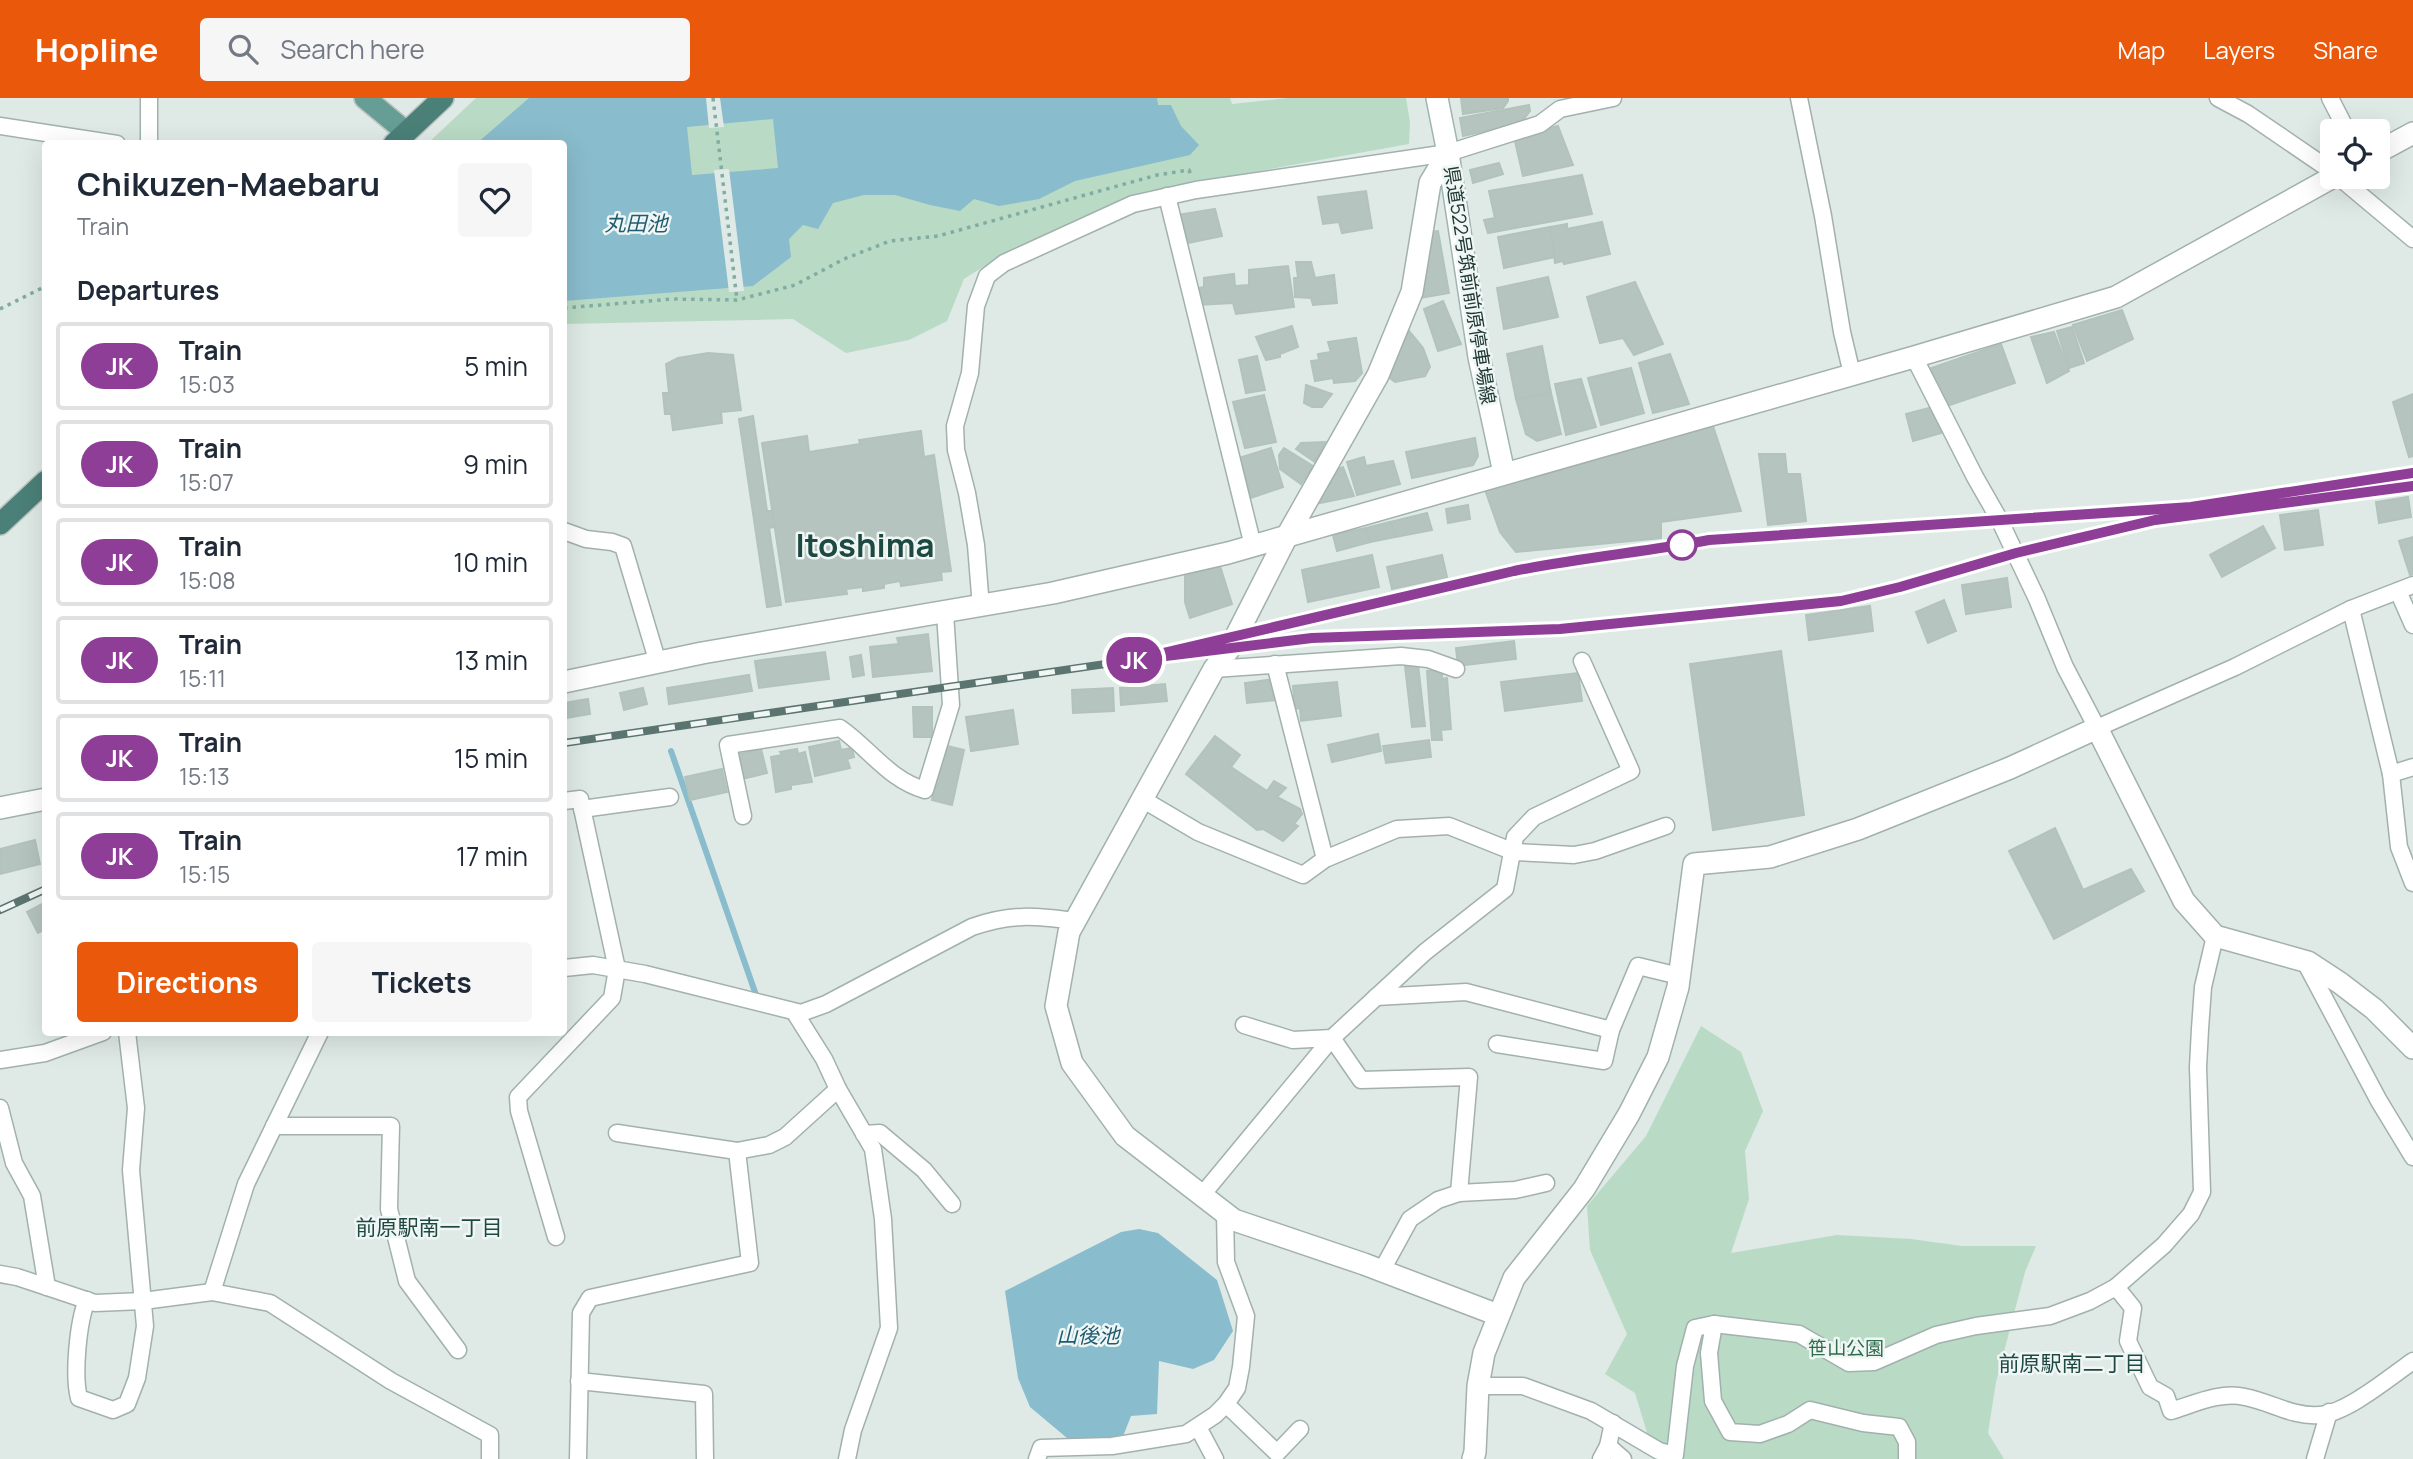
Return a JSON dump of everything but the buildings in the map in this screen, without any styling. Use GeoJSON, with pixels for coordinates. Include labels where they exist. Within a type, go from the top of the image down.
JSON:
{"type":"FeatureCollection","features":[{"type":"Feature","properties":{"kind":"highway"},"geometry":{"type":"LineString","coordinates":[[400,138],[443,98]]}},
{"type":"Feature","properties":{"kind":"highway"},"geometry":{"type":"LineString","coordinates":[[0,524],[42,485]]}},
{"type":"Feature","properties":{"kind":"main road"},"geometry":{"type":"LineString","coordinates":[[365,98],[400,138]]}},
{"type":"Feature","properties":{"kind":"street"},"geometry":{"type":"LineString","coordinates":[[149,98],[149,140]]}},
{"type":"Feature","properties":{"kind":"street","name":"県道522号筑前前原停車場線"},"geometry":{"type":"LineString","coordinates":[[1437,98],[1479,357],[1504,473]]}},
{"type":"Feature","properties":{"kind":"street"},"geometry":{"type":"LineString","coordinates":[[981,607],[976,545],[956,450],[955,426],[970,373],[976,306],[987,276],[1004,263],[1133,204],[1196,190],[1448,153],[1540,124],[1560,108],[1612,98]]}},
{"type":"Feature","properties":{"kind":"street"},"geometry":{"type":"LineString","coordinates":[[1800,98],[1852,374]]}},
{"type":"Feature","properties":{"kind":"street"},"geometry":{"type":"LineString","coordinates":[[2218,98],[2248,114],[2320,165]]}},
{"type":"Feature","properties":{"kind":"street"},"geometry":{"type":"LineString","coordinates":[[2330,98],[2341,119]]}},
{"type":"Feature","properties":{"kind":"street"},"geometry":{"type":"LineString","coordinates":[[0,126],[91,140]]}},
{"type":"Feature","properties":{"kind":"street"},"geometry":{"type":"LineString","coordinates":[[2390,145],[2413,133]]}},
{"type":"Feature","properties":{"kind":"street"},"geometry":{"type":"LineString","coordinates":[[1448,153],[1430,183],[1412,292],[1378,375],[1287,536],[1230,648],[1214,669],[1075,920],[1069,932],[1056,1006],[1072,1063],[1125,1136],[1234,1220],[1382,1270],[1498,1315]]}},
{"type":"Feature","properties":{"kind":"street"},"geometry":{"type":"LineString","coordinates":[[567,681],[1053,593],[1287,536],[2116,297],[2320,181]]}},
{"type":"Feature","properties":{"kind":"street"},"geometry":{"type":"LineString","coordinates":[[2354,189],[2413,239]]}},
{"type":"Feature","properties":{"kind":"street"},"geometry":{"type":"LineString","coordinates":[[1167,196],[1253,545]]}},
{"type":"Feature","properties":{"kind":"street"},"geometry":{"type":"LineString","coordinates":[[1914,357],[1975,477],[1995,510],[2037,599],[2065,667],[2184,901],[2215,936],[2304,960],[2340,983],[2374,1009],[2413,1048]]}},
{"type":"Feature","properties":{"kind":"street"},"geometry":{"type":"LineString","coordinates":[[567,532],[586,539],[623,546],[659,663]]}},
{"type":"Feature","properties":{"kind":"street"},"geometry":{"type":"LineString","coordinates":[[1473,1459],[1483,1353],[1514,1278],[1584,1189],[1629,1114],[1658,1057],[1679,976],[1694,864],[1770,857],[1858,829],[2010,768],[2235,667],[2351,609],[2406,588],[2413,625]]}},
{"type":"Feature","properties":{"kind":"street"},"geometry":{"type":"LineString","coordinates":[[2351,609],[2391,774],[2399,847],[2413,883]]}},
{"type":"Feature","properties":{"kind":"street"},"geometry":{"type":"LineString","coordinates":[[743,816],[728,745],[840,728],[883,766],[911,786],[925,790],[951,705],[945,613]]}},
{"type":"Feature","properties":{"kind":"street"},"geometry":{"type":"LineString","coordinates":[[1214,669],[1401,656],[1428,659],[1456,669]]}},
{"type":"Feature","properties":{"kind":"street"},"geometry":{"type":"LineString","coordinates":[[1202,1195],[1332,1038],[1426,951],[1506,889],[1515,837],[1534,817],[1631,771],[1582,661]]}},
{"type":"Feature","properties":{"kind":"street"},"geometry":{"type":"LineString","coordinates":[[1275,664],[1325,859]]}},
{"type":"Feature","properties":{"kind":"street"},"geometry":{"type":"LineString","coordinates":[[2391,774],[2413,767]]}},
{"type":"Feature","properties":{"kind":"street"},"geometry":{"type":"LineString","coordinates":[[582,809],[670,797]]}},
{"type":"Feature","properties":{"kind":"street"},"geometry":{"type":"LineString","coordinates":[[556,1237],[519,1111],[518,1097],[612,998],[617,969],[580,799],[567,801]]}},
{"type":"Feature","properties":{"kind":"street"},"geometry":{"type":"LineString","coordinates":[[1142,799],[1198,832],[1303,875],[1325,859],[1397,829],[1449,826],[1514,852],[1574,855],[1595,851],[1666,826]]}},
{"type":"Feature","properties":{"kind":"street"},"geometry":{"type":"LineString","coordinates":[[0,808],[42,800]]}},
{"type":"Feature","properties":{"kind":"street"},"geometry":{"type":"LineString","coordinates":[[567,968],[593,965],[645,974],[801,1013],[826,1004],[972,927],[998,918],[1026,916],[1075,920]]}},
{"type":"Feature","properties":{"kind":"street"},"geometry":{"type":"LineString","coordinates":[[1478,1386],[1523,1386],[1591,1410],[1659,1451],[1675,1455],[1685,1366],[1695,1328],[1714,1324],[1799,1335],[1849,1363],[1874,1362],[1936,1335],[1976,1326],[2050,1316],[2090,1301],[2116,1287],[2164,1245],[2191,1214],[2202,1192],[2198,1067],[2203,987],[2215,936]]}},
{"type":"Feature","properties":{"kind":"street"},"geometry":{"type":"LineString","coordinates":[[2304,960],[2379,1101],[2413,1157]]}},
{"type":"Feature","properties":{"kind":"street"},"geometry":{"type":"LineString","coordinates":[[1497,1044],[1604,1061],[1611,1030],[1638,966],[1679,976]]}},
{"type":"Feature","properties":{"kind":"street"},"geometry":{"type":"LineString","coordinates":[[1376,997],[1466,992],[1611,1030]]}},
{"type":"Feature","properties":{"kind":"street"},"geometry":{"type":"LineString","coordinates":[[795,1013],[824,1059],[873,1149],[883,1219],[889,1328],[853,1430],[847,1459]]}},
{"type":"Feature","properties":{"kind":"street"},"geometry":{"type":"LineString","coordinates":[[1244,1025],[1293,1040],[1332,1038]]}},
{"type":"Feature","properties":{"kind":"street"},"geometry":{"type":"LineString","coordinates":[[0,1060],[45,1053],[92,1036]]}},
{"type":"Feature","properties":{"kind":"street"},"geometry":{"type":"LineString","coordinates":[[87,1300],[82,1311],[76,1384],[79,1398],[113,1410],[127,1404],[137,1378],[145,1325],[131,1170],[136,1108],[127,1036]]}},
{"type":"Feature","properties":{"kind":"street"},"geometry":{"type":"LineString","coordinates":[[212,1292],[246,1184],[318,1036]]}},
{"type":"Feature","properties":{"kind":"street"},"geometry":{"type":"LineString","coordinates":[[1332,1038],[1361,1080],[1469,1077],[1459,1193]]}},
{"type":"Feature","properties":{"kind":"street"},"geometry":{"type":"LineString","coordinates":[[617,1133],[737,1151],[769,1145],[785,1137],[838,1089]]}},
{"type":"Feature","properties":{"kind":"street"},"geometry":{"type":"LineString","coordinates":[[0,1108],[14,1163],[32,1196],[47,1287]]}},
{"type":"Feature","properties":{"kind":"street"},"geometry":{"type":"LineString","coordinates":[[274,1126],[391,1126],[389,1209],[407,1281],[458,1350]]}},
{"type":"Feature","properties":{"kind":"street"},"geometry":{"type":"LineString","coordinates":[[864,1134],[880,1133],[924,1170],[952,1204]]}},
{"type":"Feature","properties":{"kind":"street"},"geometry":{"type":"LineString","coordinates":[[578,1459],[581,1313],[590,1298],[750,1263],[737,1151]]}},
{"type":"Feature","properties":{"kind":"street"},"geometry":{"type":"LineString","coordinates":[[1382,1270],[1410,1219],[1437,1200],[1459,1193],[1515,1190],[1546,1183]]}},
{"type":"Feature","properties":{"kind":"street"},"geometry":{"type":"LineString","coordinates":[[1037,1459],[1041,1448],[1112,1446],[1186,1434],[1226,1405],[1237,1388],[1246,1316],[1226,1262],[1225,1213]]}},
{"type":"Feature","properties":{"kind":"street"},"geometry":{"type":"LineString","coordinates":[[0,1274],[18,1277],[95,1303],[143,1301],[212,1292],[270,1303],[401,1387],[490,1436],[490,1459]]}},
{"type":"Feature","properties":{"kind":"street"},"geometry":{"type":"LineString","coordinates":[[2116,1287],[2133,1308],[2128,1340],[2150,1387],[2166,1396],[2171,1411],[2214,1397],[2243,1396],[2289,1412],[2321,1415],[2353,1403],[2413,1361]]}},
{"type":"Feature","properties":{"kind":"street"},"geometry":{"type":"LineString","coordinates":[[1714,1324],[1709,1353],[1713,1401],[1730,1432],[1760,1434],[1788,1424],[1810,1410],[1863,1423],[1899,1427],[1908,1442],[1907,1459]]}},
{"type":"Feature","properties":{"kind":"street"},"geometry":{"type":"LineString","coordinates":[[579,1381],[704,1394],[705,1459]]}},
{"type":"Feature","properties":{"kind":"street"},"geometry":{"type":"LineString","coordinates":[[1226,1405],[1277,1453],[1300,1429]]}},
{"type":"Feature","properties":{"kind":"street"},"geometry":{"type":"LineString","coordinates":[[2315,1459],[2329,1412]]}},
{"type":"Feature","properties":{"kind":"street"},"geometry":{"type":"LineString","coordinates":[[1613,1423],[1605,1452],[1623,1459]]}},
{"type":"Feature","properties":{"kind":"street"},"geometry":{"type":"LineString","coordinates":[[1198,1427],[1214,1459]]}},
{"type":"Feature","properties":{"kind":"path"},"geometry":{"type":"LineString","coordinates":[[713,98],[737,300]]}},
{"type":"Feature","properties":{"kind":"path"},"geometry":{"type":"LineString","coordinates":[[567,309],[673,299],[737,300],[795,285],[844,258],[890,241],[938,236],[1157,175],[1189,170],[1196,190]]}},
{"type":"Feature","properties":{"kind":"path"},"geometry":{"type":"LineString","coordinates":[[0,309],[42,288]]}},
{"type":"Feature","properties":{"kind":"green space"},"geometry":{"type":"Polygon","coordinates":[[[476,98],[1230,98],[1232,104],[1288,98],[1406,98],[1410,122],[1409,144],[1148,191],[994,260],[964,279],[947,321],[909,340],[846,353],[793,319],[567,324],[567,140],[431,140],[476,98]]]}},
{"type":"Feature","properties":{"kind":"green space","name":"笹山公園"},"geometry":{"type":"Polygon","coordinates":[[[1701,1026],[1741,1052],[1763,1111],[1745,1151],[1749,1199],[1731,1253],[1837,1235],[1911,1239],[1962,1246],[2036,1246],[2025,1272],[1996,1382],[1988,1433],[2004,1459],[1655,1459],[1635,1393],[1605,1374],[1627,1334],[1590,1250],[1587,1206],[1646,1136],[1701,1026]]]}},
{"type":"Feature","properties":{"kind":"water","name":"丸田池"},"geometry":{"type":"Polygon","coordinates":[[[529,98],[1157,98],[1158,105],[1171,105],[1181,126],[1199,145],[1190,155],[1075,181],[1039,199],[999,206],[974,199],[960,211],[895,195],[864,195],[833,203],[818,229],[803,225],[789,239],[791,257],[753,286],[567,301],[567,140],[481,140],[529,98]],[[773,119],[687,127],[692,175],[778,168],[773,119]]]}},
{"type":"Feature","properties":{"kind":"water","name":"山後池"},"geometry":{"type":"Polygon","coordinates":[[[1139,1229],[1158,1233],[1217,1280],[1233,1331],[1214,1360],[1193,1369],[1159,1361],[1157,1414],[1131,1416],[1122,1439],[1067,1438],[1030,1407],[1018,1378],[1005,1291],[1121,1232],[1139,1229]]]}},
{"type":"Feature","properties":{"kind":"pier"},"geometry":{"type":"Polygon","coordinates":[[[706,98],[720,98],[724,127],[709,128],[706,98]]]}},
{"type":"Feature","properties":{"kind":"pier"},"geometry":{"type":"Polygon","coordinates":[[[729,169],[744,291],[729,292],[714,170],[729,169]]]}},
{"type":"Feature","properties":{"kind":"waterway"},"geometry":{"type":"LineString","coordinates":[[671,751],[756,995]]}},
{"type":"Feature","properties":{"kind":"railway"},"geometry":{"type":"LineString","coordinates":[[2261,496],[2413,473]]}},
{"type":"Feature","properties":{"kind":"railway"},"geometry":{"type":"LineString","coordinates":[[567,743],[1133,660],[1312,638],[1560,629],[1841,601],[1900,587],[2016,553],[2155,520],[2413,486]]}},
{"type":"Feature","properties":{"kind":"railway"},"geometry":{"type":"LineString","coordinates":[[1209,642],[1555,563],[1709,540],[2178,508]]}},
{"type":"Feature","properties":{"kind":"railway"},"geometry":{"type":"LineString","coordinates":[[0,910],[42,891]]}},
{"type":"Feature","properties":{"kind":"train","name":"JK"},"geometry":{"type":"LineString","coordinates":[[2413,473],[2191,507],[1709,540],[1514,571],[1133,660],[1312,638],[1560,629],[1841,601],[1900,587],[1979,562],[2155,520],[2413,486]]}},
{"type":"Feature","properties":{"kind":"district","name":"Itoshima"},"geometry":{"type":"Point","coordinates":[865,544]}},
{"type":"Feature","properties":{"kind":"district","name":"前原駅南一丁目"},"geometry":{"type":"Point","coordinates":[429,1227]}},
{"type":"Feature","properties":{"kind":"district","name":"前原駅南二丁目"},"geometry":{"type":"Point","coordinates":[2072,1363]}}]}
